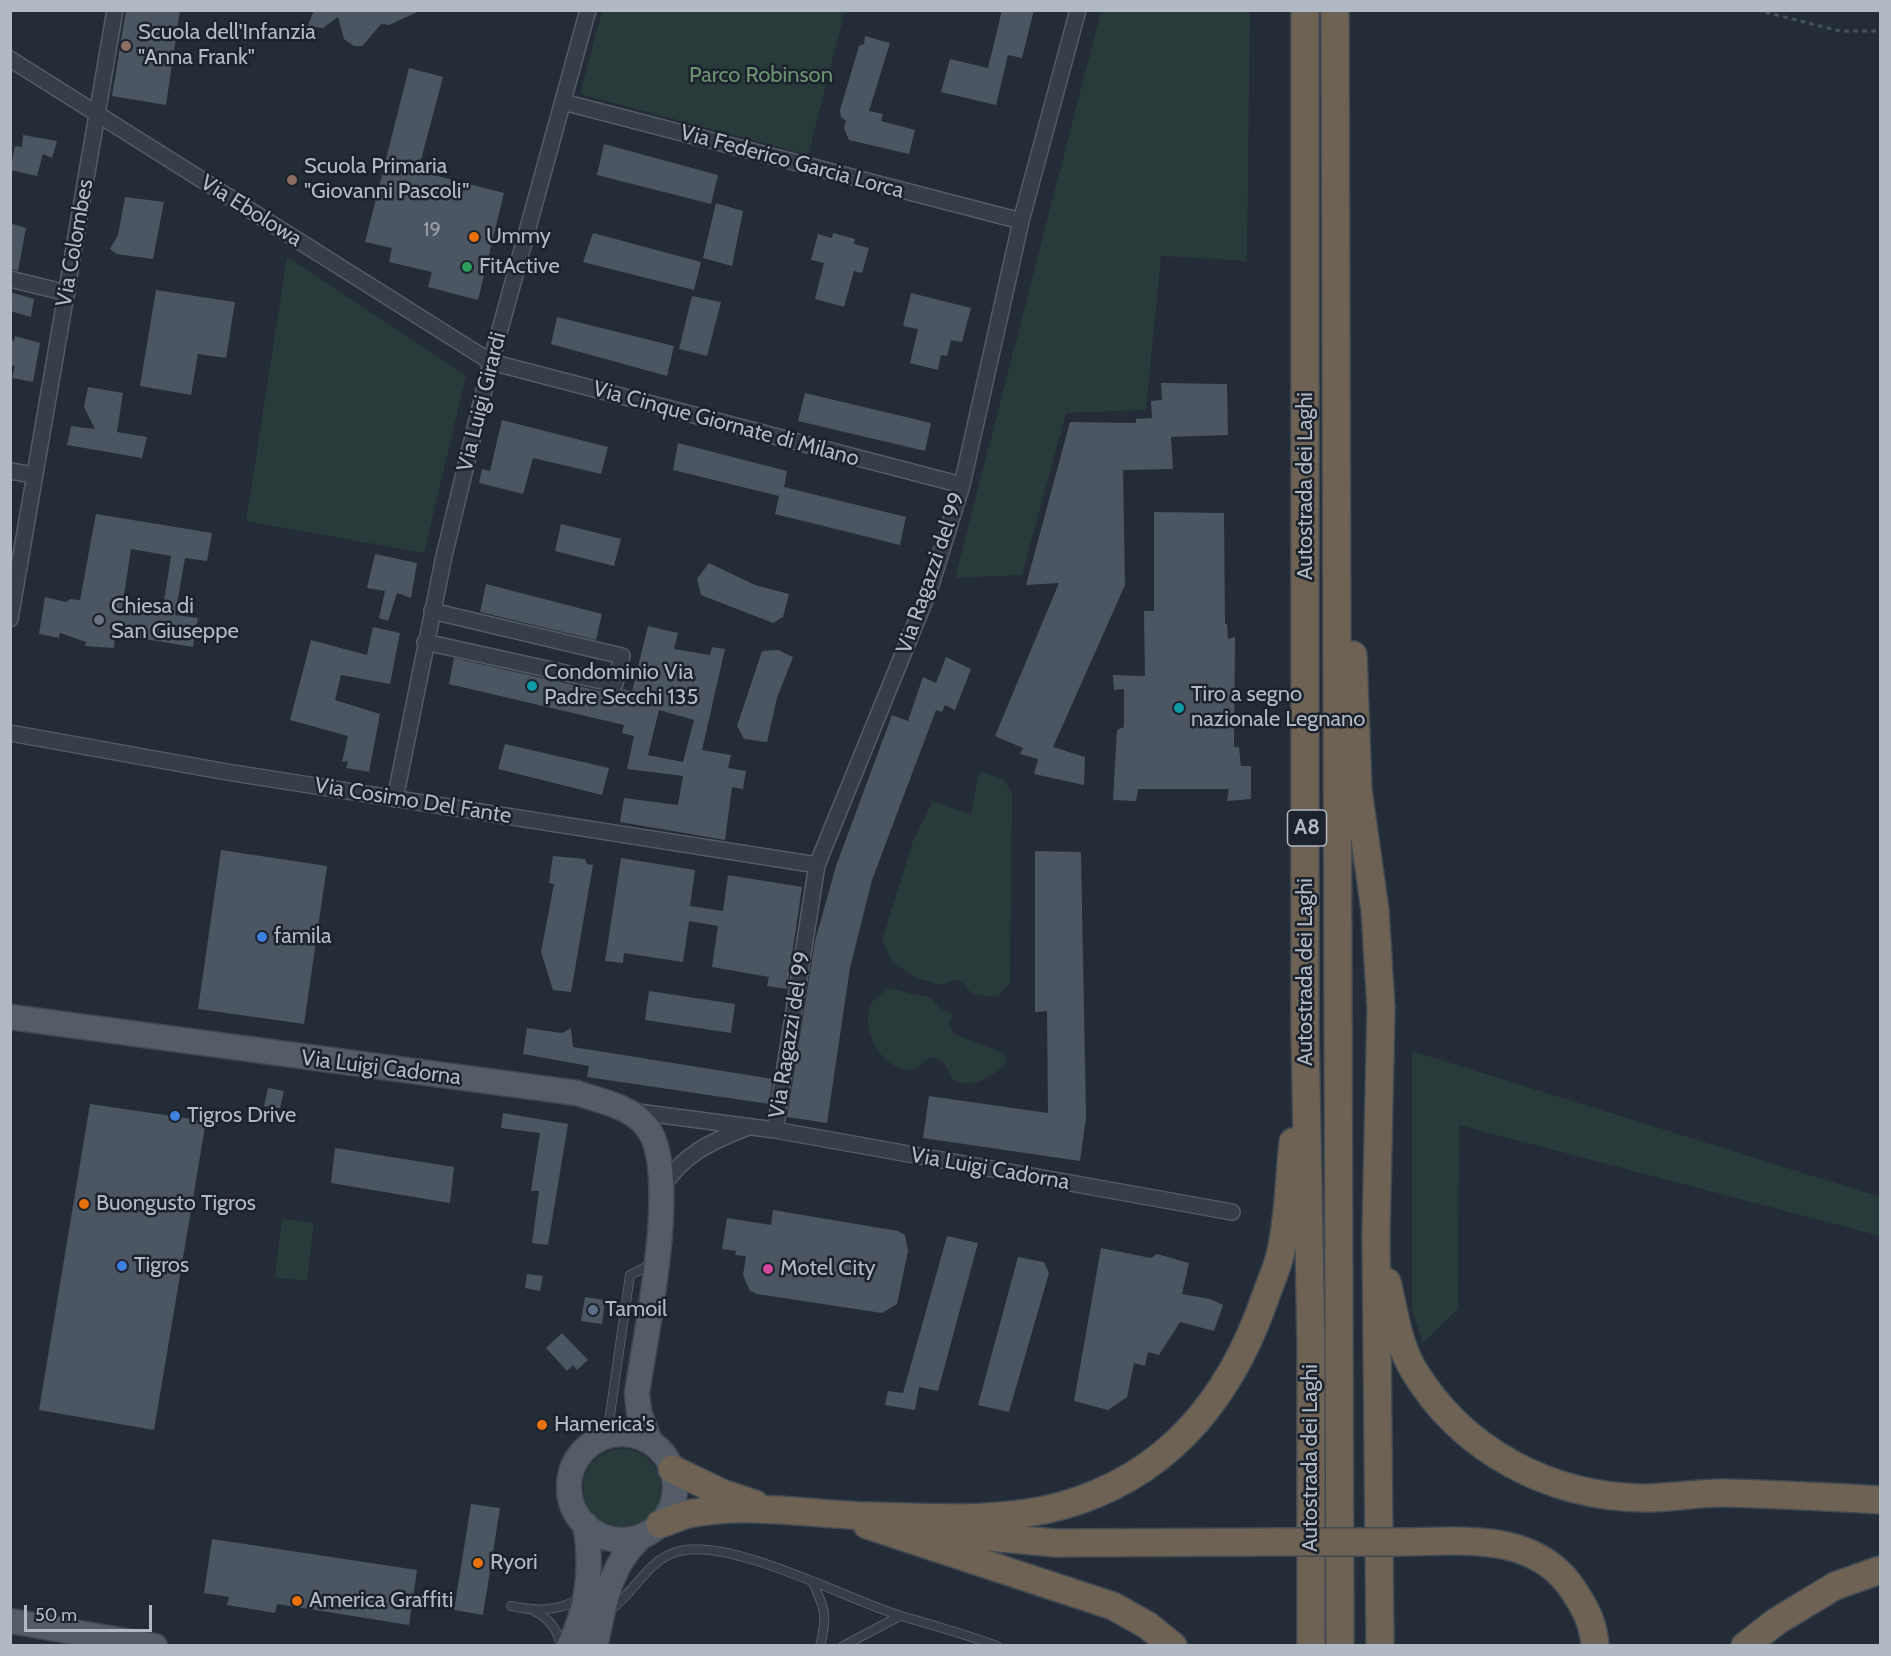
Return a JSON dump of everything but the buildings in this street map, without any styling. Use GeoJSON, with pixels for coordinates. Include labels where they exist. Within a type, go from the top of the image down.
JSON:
{"type":"FeatureCollection","features":[{"type":"Feature","properties":{"kind":"highway","name":"Autostrada dei Laghi"},"geometry":{"type":"LineString","coordinates":[[1305,10],[1305,1031],[1311,1342],[1311,1646]]}},
{"type":"Feature","properties":{"kind":"highway","name":"Autostrada dei Laghi"},"geometry":{"type":"LineString","coordinates":[[1335,10],[1340,1646]]}},
{"type":"Feature","properties":{"kind":"highway"},"geometry":{"type":"LineString","coordinates":[[1336,480],[1356,682],[1358,790],[1375,910],[1381,1008],[1376,1234],[1380,1646]]}},
{"type":"Feature","properties":{"kind":"highway"},"geometry":{"type":"LineString","coordinates":[[650,1530],[693,1513],[771,1510],[837,1515],[961,1518],[1060,1506],[1102,1492],[1136,1474],[1167,1451],[1197,1424],[1222,1391],[1251,1339],[1281,1251],[1305,1031]]}},
{"type":"Feature","properties":{"kind":"highway"},"geometry":{"type":"LineString","coordinates":[[1380,1110],[1384,1147],[1387,1282],[1399,1330],[1412,1367],[1438,1405],[1464,1432],[1502,1460],[1538,1477],[1577,1491],[1644,1498],[1721,1493],[1881,1500]]}},
{"type":"Feature","properties":{"kind":"highway"},"geometry":{"type":"LineString","coordinates":[[672,1469],[722,1493],[771,1510]]}},
{"type":"Feature","properties":{"kind":"highway"},"geometry":{"type":"LineString","coordinates":[[837,1515],[950,1535],[1056,1543],[1491,1542],[1526,1550],[1549,1562],[1569,1583],[1587,1611],[1595,1646]]}},
{"type":"Feature","properties":{"kind":"highway"},"geometry":{"type":"LineString","coordinates":[[837,1515],[1113,1606],[1147,1625],[1173,1646]]}},
{"type":"Feature","properties":{"kind":"highway"},"geometry":{"type":"LineString","coordinates":[[1745,1646],[1777,1621],[1835,1586],[1881,1570]]}},
{"type":"Feature","properties":{"kind":"main road","name":"Via Luigi Cadorna"},"geometry":{"type":"LineString","coordinates":[[10,1017],[577,1093],[627,1110]]}},
{"type":"Feature","properties":{"kind":"main road"},"geometry":{"type":"LineString","coordinates":[[627,1110],[647,1127],[657,1150],[663,1211],[638,1393],[639,1412],[650,1442]]}},
{"type":"Feature","properties":{"kind":"main road"},"geometry":{"type":"LineString","coordinates":[[595,1646],[617,1565],[627,1550],[650,1530],[674,1498],[675,1484],[672,1469],[663,1454],[650,1442],[636,1436],[607,1436],[593,1443],[581,1453],[573,1467],[570,1497],[576,1512],[585,1524],[611,1539],[626,1540],[650,1530]]}},
{"type":"Feature","properties":{"kind":"main road"},"geometry":{"type":"LineString","coordinates":[[568,1646],[585,1594],[590,1566],[585,1524]]}},
{"type":"Feature","properties":{"kind":"main road"},"geometry":{"type":"LineString","coordinates":[[10,1621],[156,1646]]}},
{"type":"Feature","properties":{"kind":"street","name":"Via Colombes"},"geometry":{"type":"LineString","coordinates":[[10,619],[115,10]]}},
{"type":"Feature","properties":{"kind":"street","name":"Via Luigi Girardi"},"geometry":{"type":"LineString","coordinates":[[395,799],[425,642],[491,362],[588,10]]}},
{"type":"Feature","properties":{"kind":"street","name":"Via Ragazzi del 99"},"geometry":{"type":"LineString","coordinates":[[776,1130],[817,865],[930,588],[962,485],[1021,221],[1078,10]]}},
{"type":"Feature","properties":{"kind":"street","name":"Via Ebolowa"},"geometry":{"type":"LineString","coordinates":[[10,58],[491,362]]}},
{"type":"Feature","properties":{"kind":"street","name":"Via Federico Garcia Lorca"},"geometry":{"type":"LineString","coordinates":[[563,102],[1021,221]]}},
{"type":"Feature","properties":{"kind":"street"},"geometry":{"type":"LineString","coordinates":[[10,279],[67,293]]}},
{"type":"Feature","properties":{"kind":"street","name":"Via Cinque Giornate di Milano"},"geometry":{"type":"LineString","coordinates":[[491,362],[962,485]]}},
{"type":"Feature","properties":{"kind":"street"},"geometry":{"type":"LineString","coordinates":[[10,471],[34,475]]}},
{"type":"Feature","properties":{"kind":"street"},"geometry":{"type":"LineString","coordinates":[[425,642],[615,684],[622,657],[432,611]]}},
{"type":"Feature","properties":{"kind":"street","name":"Via Cosimo Del Fante"},"geometry":{"type":"LineString","coordinates":[[10,733],[395,799],[817,865]]}},
{"type":"Feature","properties":{"kind":"street","name":"Via Luigi Cadorna"},"geometry":{"type":"LineString","coordinates":[[627,1110],[776,1130],[1232,1212]]}},
{"type":"Feature","properties":{"kind":"street","name":"Via Luigi Cadorna"},"geometry":{"type":"LineString","coordinates":[[661,1189],[672,1172],[691,1154],[713,1140],[749,1126]]}},
{"type":"Feature","properties":{"kind":"lane"},"geometry":{"type":"LineString","coordinates":[[607,1436],[630,1275],[656,1261]]}},
{"type":"Feature","properties":{"kind":"lane"},"geometry":{"type":"LineString","coordinates":[[602,1615],[622,1603],[650,1568],[662,1558],[690,1549],[722,1552],[812,1581],[900,1616],[933,1623],[996,1646]]}},
{"type":"Feature","properties":{"kind":"lane"},"geometry":{"type":"LineString","coordinates":[[812,1581],[824,1607],[826,1624],[820,1646]]}},
{"type":"Feature","properties":{"kind":"lane"},"geometry":{"type":"LineString","coordinates":[[511,1606],[555,1609],[585,1594]]}},
{"type":"Feature","properties":{"kind":"lane"},"geometry":{"type":"LineString","coordinates":[[530,1609],[548,1620],[555,1629],[561,1646]]}},
{"type":"Feature","properties":{"kind":"lane"},"geometry":{"type":"LineString","coordinates":[[843,1646],[900,1616]]}},
{"type":"Feature","properties":{"kind":"path"},"geometry":{"type":"LineString","coordinates":[[1757,10],[1840,31],[1881,31]]}},
{"type":"Feature","properties":{"kind":"green space","name":"Parco Robinson"},"geometry":{"type":"Polygon","coordinates":[[[602,11],[845,11],[808,155],[580,94],[602,11]]]}},
{"type":"Feature","properties":{"kind":"green space"},"geometry":{"type":"Polygon","coordinates":[[[1101,11],[1250,11],[1247,261],[1161,256],[1146,410],[1066,413],[1022,575],[955,578],[1101,11]]]}},
{"type":"Feature","properties":{"kind":"green space"},"geometry":{"type":"Polygon","coordinates":[[[287,257],[466,376],[424,553],[246,521],[287,257]]]}},
{"type":"Feature","properties":{"kind":"green space"},"geometry":{"type":"Polygon","coordinates":[[[982,772],[1003,779],[1012,793],[1010,983],[999,995],[989,997],[971,993],[962,982],[954,980],[940,985],[914,977],[892,961],[882,941],[913,841],[933,801],[971,815],[978,776],[982,772]]]}},
{"type":"Feature","properties":{"kind":"green space"},"geometry":{"type":"Polygon","coordinates":[[[888,988],[931,998],[942,1010],[952,1014],[949,1024],[954,1034],[1004,1053],[1007,1063],[989,1077],[974,1083],[952,1079],[944,1064],[931,1057],[913,1070],[893,1065],[885,1059],[873,1041],[868,1020],[872,1003],[888,988]]]}},
{"type":"Feature","properties":{"kind":"green space"},"geometry":{"type":"Polygon","coordinates":[[[1412,1051],[1880,1197],[1880,1236],[1459,1125],[1458,1309],[1423,1343],[1412,1310],[1412,1051]]]}},
{"type":"Feature","properties":{"kind":"green space"},"geometry":{"type":"Polygon","coordinates":[[[282,1219],[314,1223],[307,1281],[275,1277],[282,1219]]]}},
{"type":"Feature","properties":{"kind":"green space"},"geometry":{"type":"Polygon","coordinates":[[[614,1449],[630,1449],[644,1455],[655,1466],[661,1480],[661,1496],[655,1510],[644,1521],[630,1527],[614,1527],[600,1521],[589,1510],[583,1496],[583,1480],[589,1466],[600,1455],[614,1449]]]}},
{"type":"Feature","properties":{"kind":"place","name":"Scuola dell'Infanzia \"Anna Frank\""},"geometry":{"type":"Point","coordinates":[126,46]}},
{"type":"Feature","properties":{"kind":"place","name":"Scuola Primaria \"Giovanni Pascoli\""},"geometry":{"type":"Point","coordinates":[292,180]}},
{"type":"Feature","properties":{"kind":"place","name":"Ummy"},"geometry":{"type":"Point","coordinates":[474,237]}},
{"type":"Feature","properties":{"kind":"place","name":"FitActive"},"geometry":{"type":"Point","coordinates":[467,267]}},
{"type":"Feature","properties":{"kind":"place","name":"Chiesa di San Giuseppe"},"geometry":{"type":"Point","coordinates":[99,620]}},
{"type":"Feature","properties":{"kind":"place","name":"Condominio Via Padre Secchi 135"},"geometry":{"type":"Point","coordinates":[532,686]}},
{"type":"Feature","properties":{"kind":"place","name":"Tiro a segno nazionale Legnano"},"geometry":{"type":"Point","coordinates":[1179,708]}},
{"type":"Feature","properties":{"kind":"place","name":"famila"},"geometry":{"type":"Point","coordinates":[262,937]}},
{"type":"Feature","properties":{"kind":"place","name":"Tigros Drive"},"geometry":{"type":"Point","coordinates":[175,1116]}},
{"type":"Feature","properties":{"kind":"place","name":"Buongusto Tigros"},"geometry":{"type":"Point","coordinates":[84,1204]}},
{"type":"Feature","properties":{"kind":"place","name":"Tigros"},"geometry":{"type":"Point","coordinates":[122,1266]}},
{"type":"Feature","properties":{"kind":"place","name":"Motel City"},"geometry":{"type":"Point","coordinates":[768,1269]}},
{"type":"Feature","properties":{"kind":"place","name":"Tamoil"},"geometry":{"type":"Point","coordinates":[593,1310]}},
{"type":"Feature","properties":{"kind":"place","name":"Hamerica's"},"geometry":{"type":"Point","coordinates":[542,1425]}},
{"type":"Feature","properties":{"kind":"place","name":"Ryori"},"geometry":{"type":"Point","coordinates":[478,1563]}},
{"type":"Feature","properties":{"kind":"place","name":"America Graffiti"},"geometry":{"type":"Point","coordinates":[297,1601]}}]}
